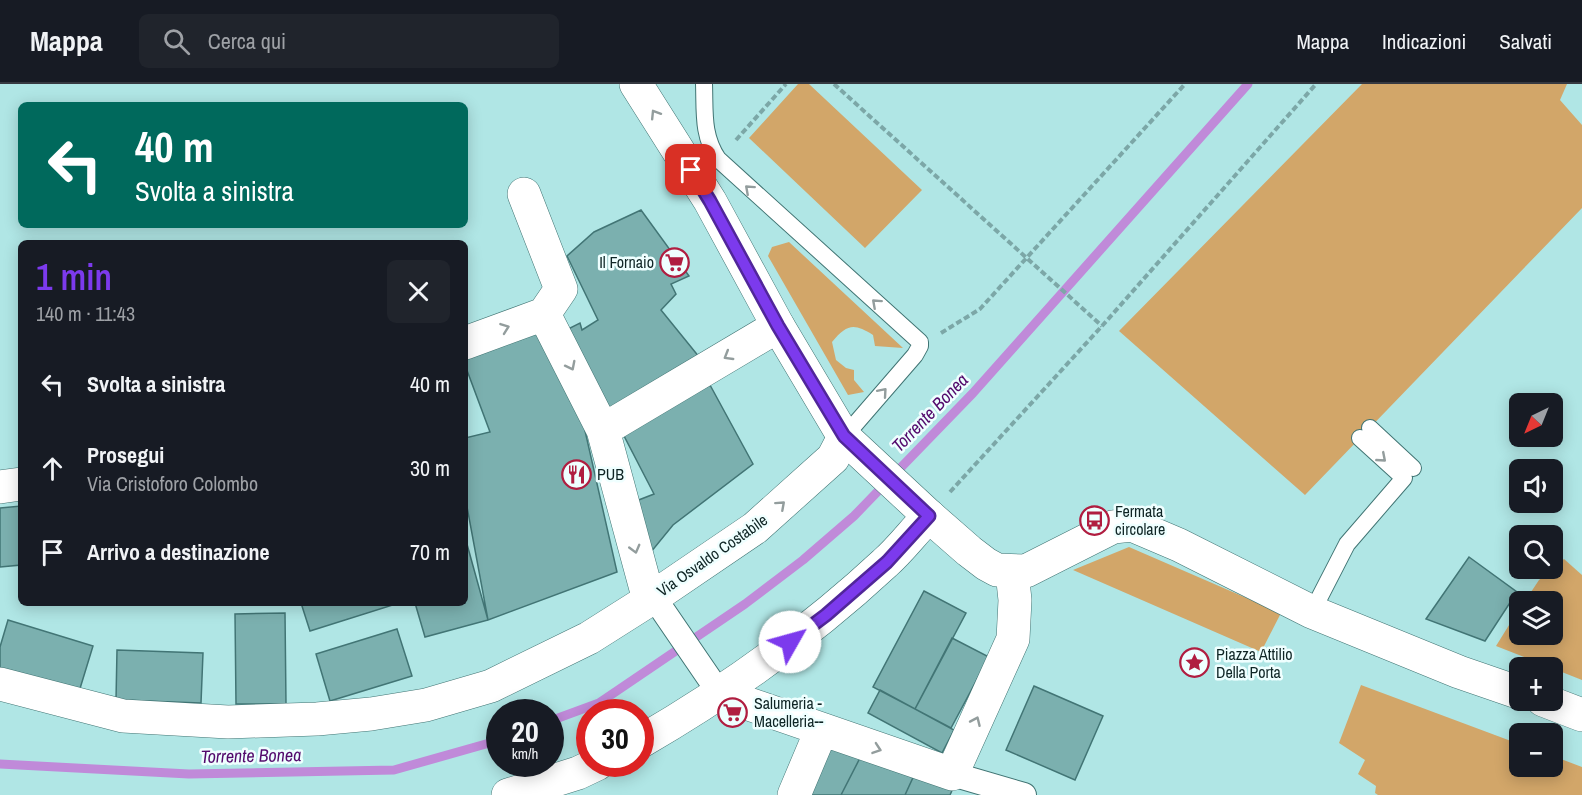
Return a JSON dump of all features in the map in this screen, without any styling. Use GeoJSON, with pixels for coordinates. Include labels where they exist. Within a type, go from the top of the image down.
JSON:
{"type":"FeatureCollection","features":[{"type":"Feature","properties":{"kind":"street"},"geometry":{"type":"LineString","coordinates":[[636,84],[710,201],[778,326],[844,436],[929,516],[986,564],[997,570],[1026,571],[1113,527],[1132,525],[1179,545],[1312,612],[1459,672],[1509,689]]}},
{"type":"Feature","properties":{"kind":"street"},"geometry":{"type":"LineString","coordinates":[[468,342],[544,314],[561,289],[524,194]]}},
{"type":"Feature","properties":{"kind":"street","name":"Via Osvaldo Costabile"},"geometry":{"type":"LineString","coordinates":[[544,314],[603,430],[651,598],[755,528],[833,458],[844,436]]}},
{"type":"Feature","properties":{"kind":"street"},"geometry":{"type":"LineString","coordinates":[[603,430],[778,326]]}},
{"type":"Feature","properties":{"kind":"street"},"geometry":{"type":"LineString","coordinates":[[0,487],[18,484]]}},
{"type":"Feature","properties":{"kind":"street"},"geometry":{"type":"LineString","coordinates":[[654,734],[720,694],[826,615],[887,562],[929,516]]}},
{"type":"Feature","properties":{"kind":"street"},"geometry":{"type":"LineString","coordinates":[[952,774],[1012,639],[1016,600],[1012,572]]}},
{"type":"Feature","properties":{"kind":"street"},"geometry":{"type":"LineString","coordinates":[[0,684],[123,716],[228,722],[317,719],[371,714],[426,705],[491,686],[589,638],[651,598],[720,694],[952,774],[1024,795]]}},
{"type":"Feature","properties":{"kind":"street"},"geometry":{"type":"LineString","coordinates":[[1563,708],[1582,715]]}},
{"type":"Feature","properties":{"kind":"street"},"geometry":{"type":"LineString","coordinates":[[794,795],[821,730]]}},
{"type":"Feature","properties":{"kind":"street"},"geometry":{"type":"LineString","coordinates":[[508,795],[576,773]]}},
{"type":"Feature","properties":{"kind":"lane"},"geometry":{"type":"LineString","coordinates":[[704,84],[706,132],[709,146],[718,159],[920,342],[915,356],[844,436]]}},
{"type":"Feature","properties":{"kind":"lane"},"geometry":{"type":"LineString","coordinates":[[1312,612],[1347,544],[1409,473],[1365,433]]}},
{"type":"Feature","properties":{"kind":"path"},"geometry":{"type":"LineString","coordinates":[[736,140],[786,84]]}},
{"type":"Feature","properties":{"kind":"path"},"geometry":{"type":"LineString","coordinates":[[834,84],[1102,326]]}},
{"type":"Feature","properties":{"kind":"path"},"geometry":{"type":"LineString","coordinates":[[920,346],[980,309],[1185,84]]}},
{"type":"Feature","properties":{"kind":"path"},"geometry":{"type":"LineString","coordinates":[[929,516],[1102,326],[1316,84]]}},
{"type":"Feature","properties":{"kind":"shaded area"},"geometry":{"type":"Polygon","coordinates":[[[798,84],[809,84],[922,190],[865,248],[749,138],[798,84]]]}},
{"type":"Feature","properties":{"kind":"shaded area"},"geometry":{"type":"Polygon","coordinates":[[[1362,84],[1567,84],[1560,100],[1582,125],[1582,208],[1305,495],[1119,331],[1362,84]]]}},
{"type":"Feature","properties":{"kind":"shaded area"},"geometry":{"type":"Polygon","coordinates":[[[789,242],[903,348],[875,346],[873,335],[856,327],[842,332],[832,342],[836,360],[846,368],[854,370],[854,380],[864,392],[848,395],[768,256],[772,247],[789,242]]]}},
{"type":"Feature","properties":{"kind":"shaded area"},"geometry":{"type":"Polygon","coordinates":[[[1129,547],[1281,613],[1261,652],[1073,570],[1129,547]]]}},
{"type":"Feature","properties":{"kind":"shaded area"},"geometry":{"type":"Polygon","coordinates":[[[1563,560],[1582,575],[1582,680],[1563,672],[1563,657],[1524,657],[1496,646],[1509,625],[1509,645],[1563,645],[1563,591],[1532,591],[1540,579],[1563,579],[1563,560]]]}},
{"type":"Feature","properties":{"kind":"shaded area"},"geometry":{"type":"Polygon","coordinates":[[[1361,685],[1509,740],[1509,777],[1563,777],[1563,760],[1582,767],[1582,795],[1378,795],[1375,793],[1376,786],[1358,774],[1365,760],[1339,743],[1361,685]]]}},
{"type":"Feature","properties":{"kind":"building"},"geometry":{"type":"Polygon","coordinates":[[[641,210],[689,276],[671,284],[676,294],[661,310],[700,358],[590,422],[550,338],[580,323],[582,330],[598,320],[567,256],[594,232],[641,210]]]}},
{"type":"Feature","properties":{"kind":"building"},"geometry":{"type":"Polygon","coordinates":[[[542,323],[581,413],[617,572],[488,620],[468,512],[468,437],[490,432],[468,373],[468,352],[542,323]]]}},
{"type":"Feature","properties":{"kind":"building"},"geometry":{"type":"Polygon","coordinates":[[[710,385],[753,464],[673,525],[651,552],[636,501],[654,494],[622,432],[710,385]]]}},
{"type":"Feature","properties":{"kind":"building"},"geometry":{"type":"Polygon","coordinates":[[[18,506],[18,565],[0,567],[0,508],[18,506]]]}},
{"type":"Feature","properties":{"kind":"building"},"geometry":{"type":"Polygon","coordinates":[[[468,548],[488,620],[425,637],[416,606],[468,606],[468,548]]]}},
{"type":"Feature","properties":{"kind":"building"},"geometry":{"type":"Polygon","coordinates":[[[1469,557],[1516,591],[1509,591],[1509,604],[1485,641],[1426,619],[1469,557]]]}},
{"type":"Feature","properties":{"kind":"building"},"geometry":{"type":"Polygon","coordinates":[[[924,591],[966,613],[915,709],[873,687],[924,591]]]}},
{"type":"Feature","properties":{"kind":"building"},"geometry":{"type":"Polygon","coordinates":[[[302,606],[390,606],[310,631],[302,606]]]}},
{"type":"Feature","properties":{"kind":"building"},"geometry":{"type":"Polygon","coordinates":[[[285,613],[286,704],[236,704],[235,614],[285,613]]]}},
{"type":"Feature","properties":{"kind":"building"},"geometry":{"type":"Polygon","coordinates":[[[8,620],[93,646],[78,695],[0,671],[0,647],[8,620]]]}},
{"type":"Feature","properties":{"kind":"building"},"geometry":{"type":"Polygon","coordinates":[[[397,629],[412,676],[330,701],[316,654],[397,629]]]}},
{"type":"Feature","properties":{"kind":"building"},"geometry":{"type":"Polygon","coordinates":[[[952,638],[989,657],[951,728],[915,709],[952,638]]]}},
{"type":"Feature","properties":{"kind":"building"},"geometry":{"type":"Polygon","coordinates":[[[117,650],[203,653],[201,703],[116,700],[117,650]]]}},
{"type":"Feature","properties":{"kind":"building"},"geometry":{"type":"Polygon","coordinates":[[[1034,686],[1103,716],[1075,780],[1006,750],[1034,686]]]}},
{"type":"Feature","properties":{"kind":"building"},"geometry":{"type":"Polygon","coordinates":[[[880,690],[954,730],[942,753],[868,713],[880,690]]]}},
{"type":"Feature","properties":{"kind":"building"},"geometry":{"type":"Polygon","coordinates":[[[825,741],[861,756],[841,795],[804,795],[825,741]]]}},
{"type":"Feature","properties":{"kind":"building"},"geometry":{"type":"Polygon","coordinates":[[[861,756],[916,771],[905,795],[841,795],[861,756]]]}},
{"type":"Feature","properties":{"kind":"building"},"geometry":{"type":"Polygon","coordinates":[[[916,771],[954,786],[950,795],[905,795],[916,771]]]}},
{"type":"Feature","properties":{"kind":"waterway","name":"Torrente Bonea"},"geometry":{"type":"LineString","coordinates":[[564,716],[599,703],[745,604],[803,560],[854,516],[973,393],[1248,84]]}},
{"type":"Feature","properties":{"kind":"waterway","name":"Torrente Bonea"},"geometry":{"type":"LineString","coordinates":[[0,764],[189,774],[394,770],[486,744]]}},
{"type":"Feature","properties":{"kind":"place","name":"Il Fornaio"},"geometry":{"type":"Point","coordinates":[675,262]}},
{"type":"Feature","properties":{"kind":"place","name":"PUB"},"geometry":{"type":"Point","coordinates":[576,474]}},
{"type":"Feature","properties":{"kind":"place","name":"Fermata circolare"},"geometry":{"type":"Point","coordinates":[1094,520]}},
{"type":"Feature","properties":{"kind":"place","name":"Piazza Attilio Della Porta"},"geometry":{"type":"Point","coordinates":[1195,663]}},
{"type":"Feature","properties":{"kind":"place","name":"Salumeria - Macelleria--"},"geometry":{"type":"Point","coordinates":[733,712]}},
{"type":"Feature","properties":{"kind":"route"},"geometry":{"type":"LineString","coordinates":[[691,170],[778,326],[844,436],[929,516],[887,562],[826,615],[790,642]]}}]}
